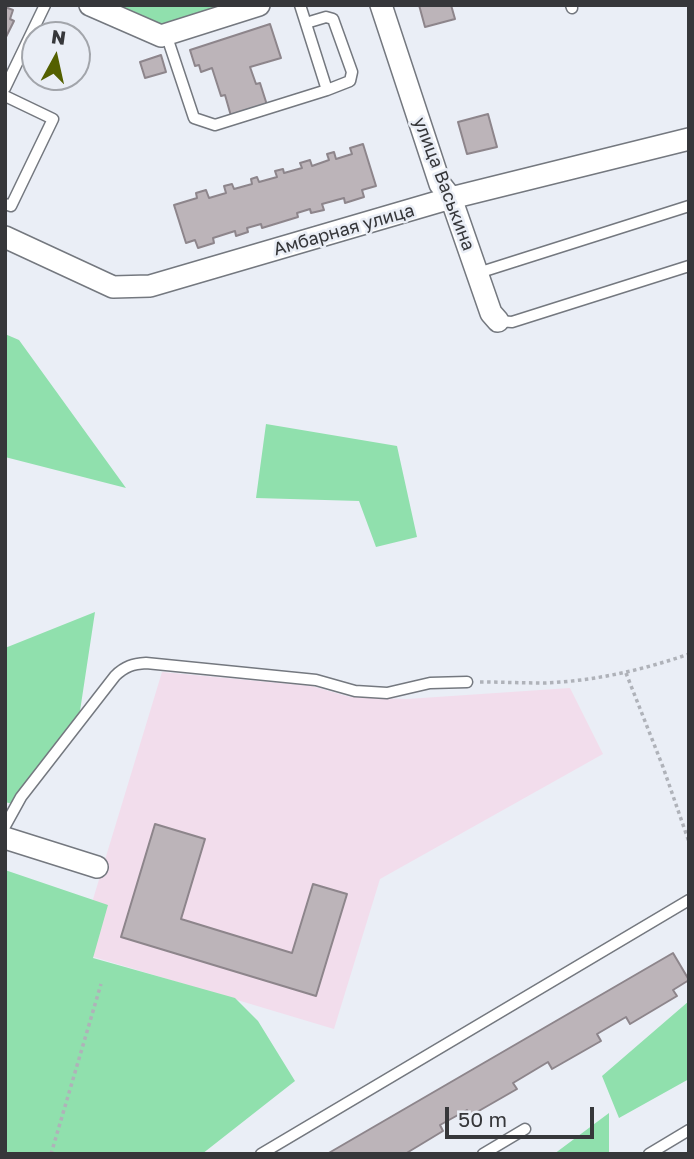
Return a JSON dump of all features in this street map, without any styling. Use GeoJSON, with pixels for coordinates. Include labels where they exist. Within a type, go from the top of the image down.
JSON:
{"type":"FeatureCollection","features":[{"type":"Feature","properties":{"kind":"street"},"geometry":{"type":"LineString","coordinates":[[90,5],[161,36],[259,5]]}},
{"type":"Feature","properties":{"kind":"street","name":"улица Васькина"},"geometry":{"type":"LineString","coordinates":[[382,5],[440,184],[451,198],[491,313],[498,321]]}},
{"type":"Feature","properties":{"kind":"street","name":"Амбарная улица"},"geometry":{"type":"LineString","coordinates":[[5,237],[113,287],[150,286],[451,198],[689,139]]}},
{"type":"Feature","properties":{"kind":"street"},"geometry":{"type":"LineString","coordinates":[[5,838],[97,867]]}},
{"type":"Feature","properties":{"kind":"lane"},"geometry":{"type":"LineString","coordinates":[[5,88],[44,5]]}},
{"type":"Feature","properties":{"kind":"lane"},"geometry":{"type":"LineString","coordinates":[[300,5],[327,90]]}},
{"type":"Feature","properties":{"kind":"lane"},"geometry":{"type":"LineString","coordinates":[[166,34],[192,116],[197,121],[215,125],[350,81],[352,72],[333,19],[326,17],[306,23]]}},
{"type":"Feature","properties":{"kind":"lane"},"geometry":{"type":"LineString","coordinates":[[5,96],[52,119],[10,206],[5,204]]}},
{"type":"Feature","properties":{"kind":"lane"},"geometry":{"type":"LineString","coordinates":[[478,273],[689,206]]}},
{"type":"Feature","properties":{"kind":"lane"},"geometry":{"type":"LineString","coordinates":[[498,321],[512,322],[689,266]]}},
{"type":"Feature","properties":{"kind":"lane"},"geometry":{"type":"LineString","coordinates":[[5,827],[21,797],[115,676],[122,668],[133,664],[146,663],[316,680],[355,691],[376,693],[430,684],[467,682]]}},
{"type":"Feature","properties":{"kind":"lane"},"geometry":{"type":"LineString","coordinates":[[261,1154],[689,900]]}},
{"type":"Feature","properties":{"kind":"lane"},"geometry":{"type":"LineString","coordinates":[[483,1154],[525,1129]]}},
{"type":"Feature","properties":{"kind":"lane"},"geometry":{"type":"LineString","coordinates":[[649,1154],[689,1130]]}},
{"type":"Feature","properties":{"kind":"path"},"geometry":{"type":"LineString","coordinates":[[467,682],[546,683],[625,672],[689,654]]}},
{"type":"Feature","properties":{"kind":"path"},"geometry":{"type":"LineString","coordinates":[[625,672],[689,842]]}},
{"type":"Feature","properties":{"kind":"path"},"geometry":{"type":"LineString","coordinates":[[51,1154],[101,984]]}},
{"type":"Feature","properties":{"kind":"shaded area"},"geometry":{"type":"Polygon","coordinates":[[[162,672],[312,686],[350,697],[407,699],[570,688],[603,754],[380,879],[334,1029],[77,952],[162,672]]]}},
{"type":"Feature","properties":{"kind":"green space"},"geometry":{"type":"Polygon","coordinates":[[[107,5],[253,5],[169,32],[107,5]]]}},
{"type":"Feature","properties":{"kind":"green space"},"geometry":{"type":"Polygon","coordinates":[[[5,334],[19,340],[126,488],[5,457],[5,334]]]}},
{"type":"Feature","properties":{"kind":"green space"},"geometry":{"type":"Polygon","coordinates":[[[266,424],[397,446],[417,537],[376,547],[359,501],[256,498],[266,424]]]}},
{"type":"Feature","properties":{"kind":"green space"},"geometry":{"type":"Polygon","coordinates":[[[95,612],[80,711],[20,806],[5,802],[5,648],[95,612]]]}},
{"type":"Feature","properties":{"kind":"green space"},"geometry":{"type":"Polygon","coordinates":[[[5,870],[108,905],[93,958],[235,998],[258,1021],[295,1081],[202,1154],[5,1154],[5,870]]]}},
{"type":"Feature","properties":{"kind":"green space"},"geometry":{"type":"Polygon","coordinates":[[[689,1001],[689,1079],[619,1118],[602,1076],[689,1001]]]}},
{"type":"Feature","properties":{"kind":"green space"},"geometry":{"type":"Polygon","coordinates":[[[609,1113],[609,1154],[554,1154],[609,1113]]]}},
{"type":"Feature","properties":{"kind":"building"},"geometry":{"type":"Polygon","coordinates":[[[419,5],[451,5],[455,19],[425,27],[419,5]]]}},
{"type":"Feature","properties":{"kind":"building"},"geometry":{"type":"Polygon","coordinates":[[[5,7],[13,10],[10,19],[14,21],[5,39],[5,7]]]}},
{"type":"Feature","properties":{"kind":"building"},"geometry":{"type":"Polygon","coordinates":[[[270,24],[281,58],[250,67],[256,84],[260,83],[267,105],[231,116],[225,95],[221,96],[212,68],[201,72],[199,65],[195,66],[190,50],[270,24]]]}},
{"type":"Feature","properties":{"kind":"building"},"geometry":{"type":"Polygon","coordinates":[[[161,55],[166,72],[145,78],[140,62],[161,55]]]}},
{"type":"Feature","properties":{"kind":"building"},"geometry":{"type":"Polygon","coordinates":[[[488,114],[497,147],[467,154],[458,122],[488,114]]]}},
{"type":"Feature","properties":{"kind":"building"},"geometry":{"type":"Polygon","coordinates":[[[363,144],[376,186],[362,190],[364,197],[345,203],[344,198],[322,204],[324,210],[311,213],[310,209],[297,213],[298,217],[262,228],[261,224],[247,228],[248,232],[236,236],[235,231],[213,238],[214,243],[198,248],[195,240],[186,243],[174,205],[197,198],[196,193],[206,190],[209,198],[226,193],[224,186],[232,184],[234,189],[252,184],[251,179],[257,177],[259,182],[277,177],[275,171],[283,169],[284,173],[302,168],[300,163],[310,160],[312,166],[329,160],[327,154],[334,152],[336,159],[352,154],[350,148],[363,144]]]}},
{"type":"Feature","properties":{"kind":"building"},"geometry":{"type":"Polygon","coordinates":[[[155,824],[205,839],[181,919],[292,953],[313,884],[347,894],[316,996],[121,937],[155,824]]]}},
{"type":"Feature","properties":{"kind":"building"},"geometry":{"type":"Polygon","coordinates":[[[673,953],[689,980],[673,990],[677,996],[630,1024],[626,1017],[597,1034],[601,1041],[552,1069],[548,1062],[513,1083],[517,1089],[470,1116],[467,1110],[440,1125],[443,1131],[405,1154],[327,1154],[673,953]]]}}]}
